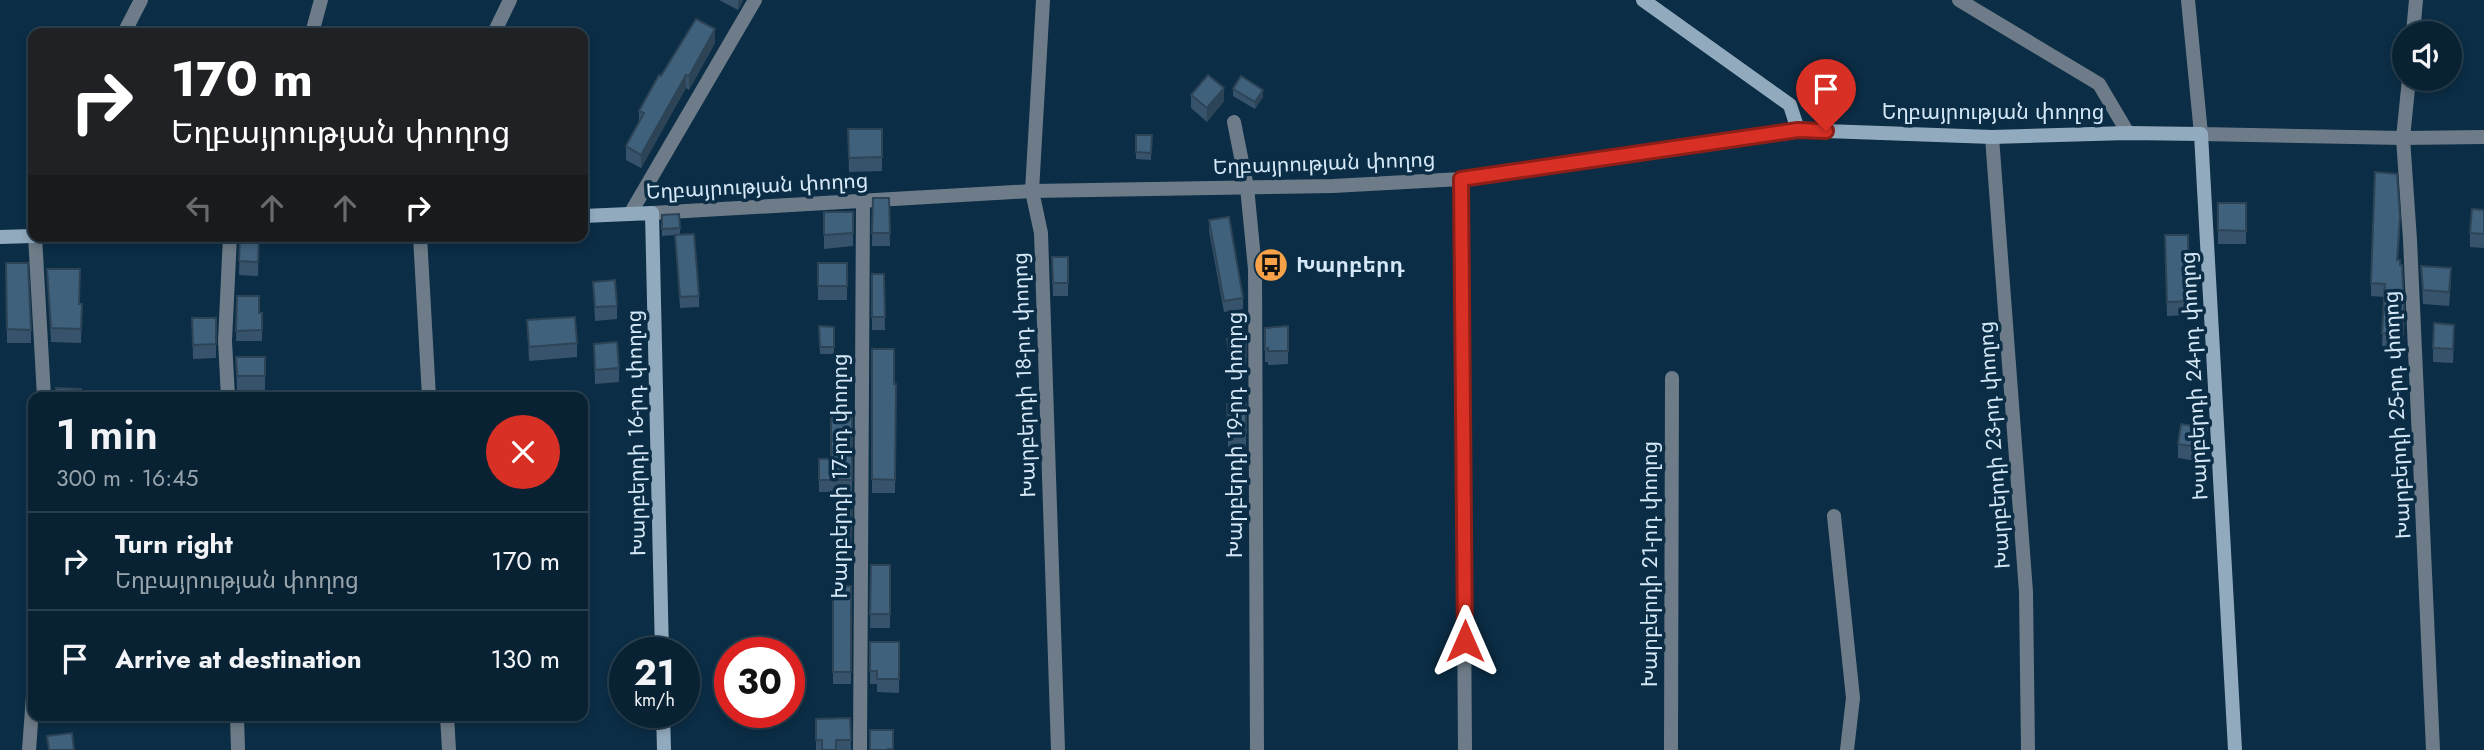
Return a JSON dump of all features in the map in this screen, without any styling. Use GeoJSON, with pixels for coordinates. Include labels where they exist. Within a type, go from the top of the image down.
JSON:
{"type":"FeatureCollection","features":[{"type":"Feature","properties":{"kind":"street"},"geometry":{"type":"LineString","coordinates":[[127,28],[141,0]]}},
{"type":"Feature","properties":{"kind":"street"},"geometry":{"type":"LineString","coordinates":[[313,28],[321,0]]}},
{"type":"Feature","properties":{"kind":"street"},"geometry":{"type":"LineString","coordinates":[[496,28],[510,0]]}},
{"type":"Feature","properties":{"kind":"street"},"geometry":{"type":"LineString","coordinates":[[630,214],[755,0]]}},
{"type":"Feature","properties":{"kind":"street","name":"Խարբերդի 18-րդ փողոց"},"geometry":{"type":"LineString","coordinates":[[1044,0],[1031,191],[1041,233],[1058,750]]}},
{"type":"Feature","properties":{"kind":"street"},"geometry":{"type":"LineString","coordinates":[[1643,0],[1790,105],[1798,130]]}},
{"type":"Feature","properties":{"kind":"street"},"geometry":{"type":"LineString","coordinates":[[1959,0],[2099,84],[2128,133]]}},
{"type":"Feature","properties":{"kind":"street","name":"Խարբերդի 24-րդ փողոց"},"geometry":{"type":"LineString","coordinates":[[2188,0],[2201,134],[2235,750]]}},
{"type":"Feature","properties":{"kind":"street"},"geometry":{"type":"LineString","coordinates":[[2414,21],[2416,0]]}},
{"type":"Feature","properties":{"kind":"street","name":"Խարբերդի 25-րդ փողոց"},"geometry":{"type":"LineString","coordinates":[[2408,91],[2403,138],[2433,750]]}},
{"type":"Feature","properties":{"kind":"street","name":"Խարբերդի 19-րդ փողոց"},"geometry":{"type":"LineString","coordinates":[[1234,122],[1247,187],[1255,270],[1257,750]]}},
{"type":"Feature","properties":{"kind":"street","name":"Եղբայրության փողոց"},"geometry":{"type":"LineString","coordinates":[[588,216],[1031,191],[1334,186],[1461,179],[1798,130],[1992,137],[2128,133],[2484,137]]}},
{"type":"Feature","properties":{"kind":"street","name":"Խարբերդի 23-րդ փողոց"},"geometry":{"type":"LineString","coordinates":[[1992,137],[2026,592],[2028,750]]}},
{"type":"Feature","properties":{"kind":"street"},"geometry":{"type":"LineString","coordinates":[[1461,179],[1465,750]]}},
{"type":"Feature","properties":{"kind":"street","name":"Խարբերդի 17-րդ փողոց"},"geometry":{"type":"LineString","coordinates":[[860,750],[863,202]]}},
{"type":"Feature","properties":{"kind":"street","name":"Խարբերդի 16-րդ փողոց"},"geometry":{"type":"LineString","coordinates":[[652,213],[662,637]]}},
{"type":"Feature","properties":{"kind":"street"},"geometry":{"type":"LineString","coordinates":[[0,237],[28,236]]}},
{"type":"Feature","properties":{"kind":"street"},"geometry":{"type":"LineString","coordinates":[[34,242],[44,392]]}},
{"type":"Feature","properties":{"kind":"street"},"geometry":{"type":"LineString","coordinates":[[228,392],[225,341],[230,242]]}},
{"type":"Feature","properties":{"kind":"street"},"geometry":{"type":"LineString","coordinates":[[420,242],[429,392]]}},
{"type":"Feature","properties":{"kind":"street","name":"Խարբերդի 21-րդ փողոց"},"geometry":{"type":"LineString","coordinates":[[1671,750],[1672,378]]}},
{"type":"Feature","properties":{"kind":"street"},"geometry":{"type":"LineString","coordinates":[[1834,516],[1853,698],[1847,750]]}},
{"type":"Feature","properties":{"kind":"street"},"geometry":{"type":"LineString","coordinates":[[29,750],[31,721]]}},
{"type":"Feature","properties":{"kind":"street"},"geometry":{"type":"LineString","coordinates":[[237,721],[238,750]]}},
{"type":"Feature","properties":{"kind":"street"},"geometry":{"type":"LineString","coordinates":[[447,721],[449,750]]}},
{"type":"Feature","properties":{"kind":"street"},"geometry":{"type":"LineString","coordinates":[[663,728],[664,750]]}},
{"type":"Feature","properties":{"kind":"building"},"geometry":{"type":"Polygon","coordinates":[[[696,19],[715,29],[641,155],[626,146],[644,113],[639,111],[696,19]]]}},
{"type":"Feature","properties":{"kind":"building"},"geometry":{"type":"Polygon","coordinates":[[[1208,75],[1224,88],[1207,108],[1191,95],[1208,75]]]}},
{"type":"Feature","properties":{"kind":"building"},"geometry":{"type":"Polygon","coordinates":[[[1241,76],[1263,90],[1255,102],[1233,89],[1241,76]]]}},
{"type":"Feature","properties":{"kind":"building"},"geometry":{"type":"Polygon","coordinates":[[[848,129],[882,129],[882,157],[849,158],[848,129]]]}},
{"type":"Feature","properties":{"kind":"building"},"geometry":{"type":"Polygon","coordinates":[[[1136,135],[1152,135],[1151,153],[1136,152],[1136,135]]]}},
{"type":"Feature","properties":{"kind":"building"},"geometry":{"type":"Polygon","coordinates":[[[2375,172],[2397,174],[2400,217],[2397,260],[2400,260],[2402,265],[2403,334],[2382,333],[2385,284],[2371,283],[2375,172]]]}},
{"type":"Feature","properties":{"kind":"building"},"geometry":{"type":"Polygon","coordinates":[[[873,198],[889,198],[890,233],[872,233],[873,198]]]}},
{"type":"Feature","properties":{"kind":"building"},"geometry":{"type":"Polygon","coordinates":[[[2218,203],[2246,203],[2246,231],[2218,230],[2218,203]]]}},
{"type":"Feature","properties":{"kind":"building"},"geometry":{"type":"Polygon","coordinates":[[[2472,209],[2484,210],[2484,234],[2470,233],[2472,209]]]}},
{"type":"Feature","properties":{"kind":"building"},"geometry":{"type":"Polygon","coordinates":[[[824,212],[853,212],[853,233],[824,235],[824,212]]]}},
{"type":"Feature","properties":{"kind":"building"},"geometry":{"type":"Polygon","coordinates":[[[679,214],[680,228],[662,229],[662,215],[679,214]]]}},
{"type":"Feature","properties":{"kind":"building"},"geometry":{"type":"Polygon","coordinates":[[[1229,217],[1243,298],[1224,301],[1209,220],[1229,217]]]}},
{"type":"Feature","properties":{"kind":"building"},"geometry":{"type":"Polygon","coordinates":[[[694,234],[699,296],[680,297],[675,235],[694,234]]]}},
{"type":"Feature","properties":{"kind":"building"},"geometry":{"type":"Polygon","coordinates":[[[2165,235],[2188,235],[2189,301],[2167,302],[2165,235]]]}},
{"type":"Feature","properties":{"kind":"building"},"geometry":{"type":"Polygon","coordinates":[[[240,242],[259,242],[258,262],[239,261],[240,242]]]}},
{"type":"Feature","properties":{"kind":"building"},"geometry":{"type":"Polygon","coordinates":[[[1052,257],[1068,257],[1068,283],[1053,283],[1052,257]]]}},
{"type":"Feature","properties":{"kind":"building"},"geometry":{"type":"Polygon","coordinates":[[[6,263],[28,263],[31,330],[7,329],[6,263]]]}},
{"type":"Feature","properties":{"kind":"building"},"geometry":{"type":"Polygon","coordinates":[[[818,263],[847,263],[847,286],[818,286],[818,263]]]}},
{"type":"Feature","properties":{"kind":"building"},"geometry":{"type":"Polygon","coordinates":[[[2421,266],[2451,268],[2449,292],[2423,290],[2421,266]]]}},
{"type":"Feature","properties":{"kind":"building"},"geometry":{"type":"Polygon","coordinates":[[[47,269],[80,269],[81,329],[51,328],[47,269]]]}},
{"type":"Feature","properties":{"kind":"building"},"geometry":{"type":"Polygon","coordinates":[[[872,274],[884,274],[885,317],[872,317],[872,274]]]}},
{"type":"Feature","properties":{"kind":"building"},"geometry":{"type":"Polygon","coordinates":[[[615,280],[617,306],[595,307],[593,282],[615,280]]]}},
{"type":"Feature","properties":{"kind":"building"},"geometry":{"type":"Polygon","coordinates":[[[237,296],[259,296],[262,330],[236,331],[237,296]]]}},
{"type":"Feature","properties":{"kind":"building"},"geometry":{"type":"Polygon","coordinates":[[[575,317],[577,343],[529,347],[527,320],[575,317]]]}},
{"type":"Feature","properties":{"kind":"building"},"geometry":{"type":"Polygon","coordinates":[[[192,318],[216,318],[216,344],[193,345],[192,318]]]}},
{"type":"Feature","properties":{"kind":"building"},"geometry":{"type":"Polygon","coordinates":[[[2434,323],[2454,325],[2453,349],[2433,348],[2434,323]]]}},
{"type":"Feature","properties":{"kind":"building"},"geometry":{"type":"Polygon","coordinates":[[[819,326],[834,327],[834,347],[820,347],[819,326]]]}},
{"type":"Feature","properties":{"kind":"building"},"geometry":{"type":"Polygon","coordinates":[[[1288,326],[1288,351],[1265,349],[1265,328],[1288,326]]]}},
{"type":"Feature","properties":{"kind":"building"},"geometry":{"type":"Polygon","coordinates":[[[1246,337],[1246,357],[1230,359],[1227,339],[1246,337]]]}},
{"type":"Feature","properties":{"kind":"building"},"geometry":{"type":"Polygon","coordinates":[[[617,342],[619,368],[595,370],[594,344],[617,342]]]}},
{"type":"Feature","properties":{"kind":"building"},"geometry":{"type":"Polygon","coordinates":[[[872,349],[894,349],[895,480],[872,479],[872,349]]]}},
{"type":"Feature","properties":{"kind":"building"},"geometry":{"type":"Polygon","coordinates":[[[236,357],[265,357],[265,376],[237,376],[236,357]]]}},
{"type":"Feature","properties":{"kind":"building"},"geometry":{"type":"Polygon","coordinates":[[[56,388],[81,389],[81,392],[56,392],[56,388]]]}},
{"type":"Feature","properties":{"kind":"building"},"geometry":{"type":"Polygon","coordinates":[[[1227,404],[1246,404],[1246,433],[1228,434],[1227,404]]]}},
{"type":"Feature","properties":{"kind":"building"},"geometry":{"type":"Polygon","coordinates":[[[831,416],[852,416],[852,480],[819,480],[819,459],[831,459],[831,416]]]}},
{"type":"Feature","properties":{"kind":"building"},"geometry":{"type":"Polygon","coordinates":[[[2181,424],[2207,428],[2203,448],[2178,444],[2181,424]]]}},
{"type":"Feature","properties":{"kind":"building"},"geometry":{"type":"Polygon","coordinates":[[[838,510],[852,510],[851,538],[838,538],[838,510]]]}},
{"type":"Feature","properties":{"kind":"building"},"geometry":{"type":"Polygon","coordinates":[[[871,565],[890,565],[890,614],[870,614],[871,565]]]}},
{"type":"Feature","properties":{"kind":"building"},"geometry":{"type":"Polygon","coordinates":[[[833,586],[851,586],[851,672],[833,672],[833,586]]]}},
{"type":"Feature","properties":{"kind":"building"},"geometry":{"type":"Polygon","coordinates":[[[870,642],[899,642],[899,679],[877,679],[877,671],[870,671],[870,642]]]}},
{"type":"Feature","properties":{"kind":"building"},"geometry":{"type":"Polygon","coordinates":[[[850,718],[851,740],[836,740],[836,750],[822,750],[822,740],[816,740],[816,719],[850,718]]]}},
{"type":"Feature","properties":{"kind":"building"},"geometry":{"type":"Polygon","coordinates":[[[870,730],[893,730],[893,749],[870,750],[870,730]]]}},
{"type":"Feature","properties":{"kind":"building"},"geometry":{"type":"Polygon","coordinates":[[[72,733],[74,750],[49,750],[47,736],[72,733]]]}},
{"type":"Feature","properties":{"kind":"place","name":"Խարբերդ"},"geometry":{"type":"Point","coordinates":[1271,265]}},
{"type":"Feature","properties":{"kind":"route"},"geometry":{"type":"LineString","coordinates":[[1465,641],[1461,179],[1798,130],[1826,131]]}}]}
